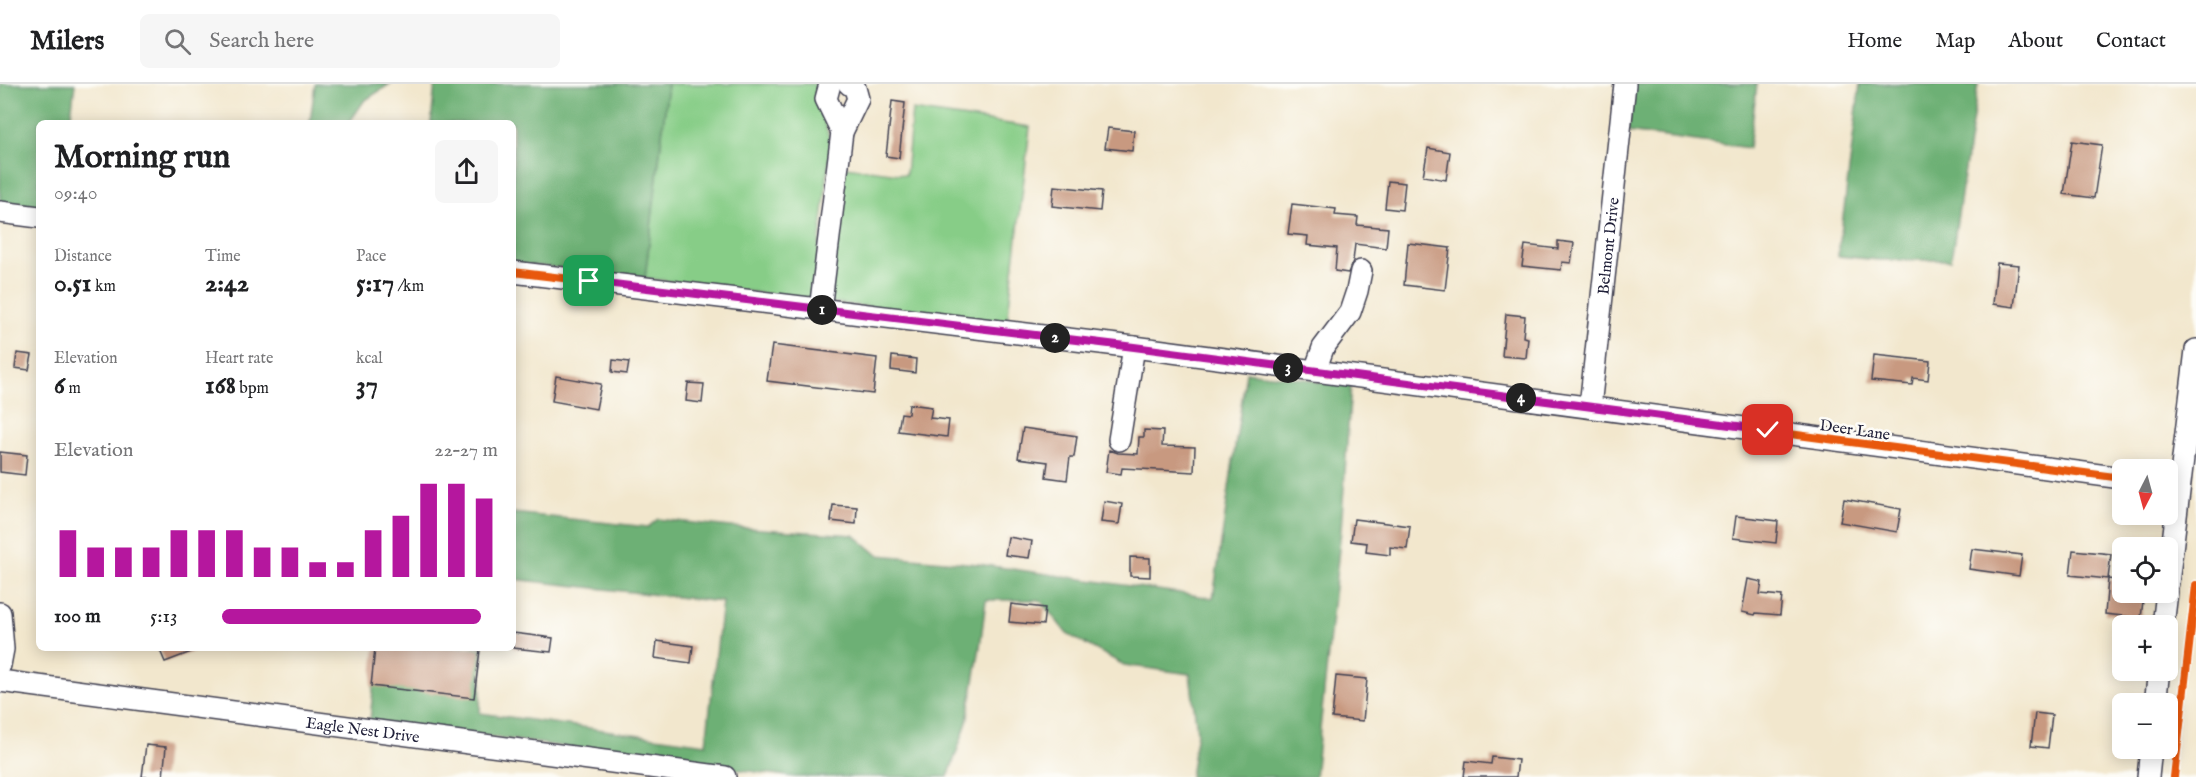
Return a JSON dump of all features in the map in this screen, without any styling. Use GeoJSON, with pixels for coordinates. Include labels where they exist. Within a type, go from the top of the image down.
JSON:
{"type":"FeatureCollection","features":[{"type":"Feature","properties":{"kind":"street"},"geometry":{"type":"LineString","coordinates":[[830,84],[826,99],[842,132]]}},
{"type":"Feature","properties":{"kind":"street"},"geometry":{"type":"LineString","coordinates":[[820,310],[842,132],[858,99],[855,88],[849,84]]}},
{"type":"Feature","properties":{"kind":"street","name":"Belmont Drive"},"geometry":{"type":"LineString","coordinates":[[1590,407],[1625,84]]}},
{"type":"Feature","properties":{"kind":"street"},"geometry":{"type":"LineString","coordinates":[[0,212],[36,217]]}},
{"type":"Feature","properties":{"kind":"street"},"geometry":{"type":"LineString","coordinates":[[1315,371],[1323,348],[1350,312],[1361,271]]}},
{"type":"Feature","properties":{"kind":"street","name":"Deer Lane"},"geometry":{"type":"LineString","coordinates":[[516,272],[1134,347],[2112,477]]}},
{"type":"Feature","properties":{"kind":"street"},"geometry":{"type":"LineString","coordinates":[[1119,440],[1134,347]]}},
{"type":"Feature","properties":{"kind":"street"},"geometry":{"type":"LineString","coordinates":[[2175,537],[2196,350]]}},
{"type":"Feature","properties":{"kind":"street"},"geometry":{"type":"LineString","coordinates":[[0,614],[3,649],[0,665]]}},
{"type":"Feature","properties":{"kind":"street","name":"Eagle Nest Drive"},"geometry":{"type":"LineString","coordinates":[[0,681],[725,777]]}},
{"type":"Feature","properties":{"kind":"street"},"geometry":{"type":"LineString","coordinates":[[2148,777],[2150,759]]}},
{"type":"Feature","properties":{"kind":"green space"},"geometry":{"type":"Polygon","coordinates":[[[0,84],[75,84],[70,120],[36,120],[36,208],[0,203],[0,84]]]}},
{"type":"Feature","properties":{"kind":"green space"},"geometry":{"type":"Polygon","coordinates":[[[315,84],[390,84],[364,101],[351,120],[310,120],[315,84]]]}},
{"type":"Feature","properties":{"kind":"green space"},"geometry":{"type":"Polygon","coordinates":[[[435,84],[668,84],[645,278],[516,263],[516,120],[431,120],[435,84]]]}},
{"type":"Feature","properties":{"kind":"green space"},"geometry":{"type":"Polygon","coordinates":[[[668,84],[816,84],[815,92],[831,143],[813,300],[645,278],[668,84]]]}},
{"type":"Feature","properties":{"kind":"green space"},"geometry":{"type":"Polygon","coordinates":[[[1634,84],[1757,84],[1749,148],[1628,132],[1634,84]]]}},
{"type":"Feature","properties":{"kind":"green space"},"geometry":{"type":"Polygon","coordinates":[[[1860,84],[1978,84],[1951,260],[1879,260],[1838,256],[1860,84]]]}},
{"type":"Feature","properties":{"kind":"green space"},"geometry":{"type":"Polygon","coordinates":[[[912,110],[1030,127],[1007,323],[829,302],[846,167],[906,175],[912,110]]]}},
{"type":"Feature","properties":{"kind":"green space"},"geometry":{"type":"Polygon","coordinates":[[[1246,372],[1313,380],[1319,383],[1320,381],[1351,385],[1341,530],[1315,777],[1190,777],[1197,732],[1190,674],[1124,665],[1067,634],[1040,600],[986,600],[967,722],[948,777],[795,777],[370,721],[377,651],[482,651],[480,713],[706,744],[722,602],[516,579],[516,513],[648,527],[658,519],[731,527],[854,535],[878,555],[978,564],[1213,598],[1246,372]]]}},
{"type":"Feature","properties":{"kind":"building"},"geometry":{"type":"Polygon","coordinates":[[[892,101],[905,103],[899,158],[886,156],[892,101]]]}},
{"type":"Feature","properties":{"kind":"building"},"geometry":{"type":"Polygon","coordinates":[[[1108,128],[1134,131],[1132,151],[1105,148],[1108,128]]]}},
{"type":"Feature","properties":{"kind":"building"},"geometry":{"type":"Polygon","coordinates":[[[2072,141],[2102,145],[2094,198],[2064,194],[2072,141]]]}},
{"type":"Feature","properties":{"kind":"building"},"geometry":{"type":"Polygon","coordinates":[[[1428,148],[1450,152],[1446,180],[1423,176],[1428,148]]]}},
{"type":"Feature","properties":{"kind":"building"},"geometry":{"type":"Polygon","coordinates":[[[1388,181],[1405,183],[1402,210],[1385,208],[1388,181]]]}},
{"type":"Feature","properties":{"kind":"building"},"geometry":{"type":"Polygon","coordinates":[[[1054,186],[1102,191],[1100,211],[1052,206],[1054,186]]]}},
{"type":"Feature","properties":{"kind":"building"},"geometry":{"type":"Polygon","coordinates":[[[1292,204],[1336,209],[1335,215],[1358,217],[1357,225],[1388,228],[1386,248],[1355,244],[1353,261],[1348,273],[1335,271],[1337,248],[1307,245],[1308,236],[1288,234],[1292,204]]]}},
{"type":"Feature","properties":{"kind":"building"},"geometry":{"type":"Polygon","coordinates":[[[1558,241],[1574,243],[1571,263],[1562,262],[1561,270],[1522,266],[1525,245],[1558,249],[1558,241]]]}},
{"type":"Feature","properties":{"kind":"building"},"geometry":{"type":"Polygon","coordinates":[[[1408,243],[1450,248],[1445,290],[1404,285],[1408,243]]]}},
{"type":"Feature","properties":{"kind":"building"},"geometry":{"type":"Polygon","coordinates":[[[1997,263],[2019,265],[2014,307],[1993,304],[1997,263]]]}},
{"type":"Feature","properties":{"kind":"building"},"geometry":{"type":"Polygon","coordinates":[[[1506,314],[1525,316],[1523,337],[1528,338],[1526,358],[1502,356],[1506,314]]]}},
{"type":"Feature","properties":{"kind":"building"},"geometry":{"type":"Polygon","coordinates":[[[772,345],[877,358],[873,394],[767,381],[772,345]]]}},
{"type":"Feature","properties":{"kind":"building"},"geometry":{"type":"Polygon","coordinates":[[[17,353],[32,355],[29,370],[15,368],[17,353]]]}},
{"type":"Feature","properties":{"kind":"building"},"geometry":{"type":"Polygon","coordinates":[[[1874,355],[1930,361],[1928,380],[1913,378],[1912,385],[1871,381],[1874,355]]]}},
{"type":"Feature","properties":{"kind":"building"},"geometry":{"type":"Polygon","coordinates":[[[892,356],[916,359],[915,373],[891,370],[892,356]]]}},
{"type":"Feature","properties":{"kind":"building"},"geometry":{"type":"Polygon","coordinates":[[[613,360],[629,362],[627,374],[612,372],[613,360]]]}},
{"type":"Feature","properties":{"kind":"building"},"geometry":{"type":"Polygon","coordinates":[[[556,376],[601,384],[596,409],[552,401],[556,376]]]}},
{"type":"Feature","properties":{"kind":"building"},"geometry":{"type":"Polygon","coordinates":[[[688,383],[704,384],[702,403],[686,401],[688,383]]]}},
{"type":"Feature","properties":{"kind":"building"},"geometry":{"type":"Polygon","coordinates":[[[909,404],[932,407],[930,418],[949,420],[947,437],[898,431],[901,413],[908,414],[909,404]]]}},
{"type":"Feature","properties":{"kind":"building"},"geometry":{"type":"Polygon","coordinates":[[[1023,428],[1077,436],[1074,457],[1070,457],[1067,480],[1046,477],[1048,462],[1018,458],[1023,428]]]}},
{"type":"Feature","properties":{"kind":"building"},"geometry":{"type":"Polygon","coordinates":[[[1144,430],[1163,431],[1162,446],[1195,447],[1194,472],[1122,468],[1121,474],[1106,472],[1109,450],[1138,454],[1139,437],[1144,437],[1144,430]]]}},
{"type":"Feature","properties":{"kind":"building"},"geometry":{"type":"Polygon","coordinates":[[[0,452],[27,455],[25,475],[0,472],[0,452]]]}},
{"type":"Feature","properties":{"kind":"building"},"geometry":{"type":"Polygon","coordinates":[[[1844,499],[1901,509],[1897,532],[1840,522],[1844,499]]]}},
{"type":"Feature","properties":{"kind":"building"},"geometry":{"type":"Polygon","coordinates":[[[1104,501],[1122,504],[1119,524],[1101,522],[1104,501]]]}},
{"type":"Feature","properties":{"kind":"building"},"geometry":{"type":"Polygon","coordinates":[[[833,505],[857,507],[856,524],[831,521],[833,505]]]}},
{"type":"Feature","properties":{"kind":"building"},"geometry":{"type":"Polygon","coordinates":[[[1736,516],[1778,521],[1776,543],[1733,538],[1736,516]]]}},
{"type":"Feature","properties":{"kind":"building"},"geometry":{"type":"Polygon","coordinates":[[[1354,519],[1410,526],[1407,549],[1390,547],[1390,555],[1366,552],[1367,543],[1351,541],[1354,519]]]}},
{"type":"Feature","properties":{"kind":"building"},"geometry":{"type":"Polygon","coordinates":[[[1008,537],[1032,541],[1029,558],[1005,555],[1008,537]]]}},
{"type":"Feature","properties":{"kind":"building"},"geometry":{"type":"Polygon","coordinates":[[[1972,549],[2022,555],[2019,576],[1969,569],[1972,549]]]}},
{"type":"Feature","properties":{"kind":"building"},"geometry":{"type":"Polygon","coordinates":[[[2073,550],[2111,554],[2108,579],[2070,575],[2073,550]]]}},
{"type":"Feature","properties":{"kind":"building"},"geometry":{"type":"Polygon","coordinates":[[[1130,557],[1150,558],[1150,577],[1130,576],[1130,557]]]}},
{"type":"Feature","properties":{"kind":"building"},"geometry":{"type":"Polygon","coordinates":[[[1748,579],[1762,582],[1760,594],[1782,596],[1780,615],[1756,613],[1755,615],[1742,612],[1748,579]]]}},
{"type":"Feature","properties":{"kind":"building"},"geometry":{"type":"Polygon","coordinates":[[[2108,579],[2112,580],[2112,603],[2143,603],[2141,615],[2105,614],[2108,579]]]}},
{"type":"Feature","properties":{"kind":"building"},"geometry":{"type":"Polygon","coordinates":[[[1011,604],[1045,608],[1043,625],[1009,622],[1011,604]]]}},
{"type":"Feature","properties":{"kind":"building"},"geometry":{"type":"Polygon","coordinates":[[[516,633],[553,638],[551,652],[516,648],[516,633]]]}},
{"type":"Feature","properties":{"kind":"building"},"geometry":{"type":"Polygon","coordinates":[[[657,641],[693,646],[691,663],[655,658],[657,641]]]}},
{"type":"Feature","properties":{"kind":"building"},"geometry":{"type":"Polygon","coordinates":[[[160,651],[194,651],[165,662],[160,651]]]}},
{"type":"Feature","properties":{"kind":"building"},"geometry":{"type":"Polygon","coordinates":[[[375,651],[480,651],[474,698],[371,686],[375,651]]]}},
{"type":"Feature","properties":{"kind":"building"},"geometry":{"type":"Polygon","coordinates":[[[1336,676],[1367,679],[1363,721],[1332,718],[1336,676]]]}},
{"type":"Feature","properties":{"kind":"building"},"geometry":{"type":"Polygon","coordinates":[[[2035,713],[2052,715],[2048,748],[2031,746],[2035,713]]]}},
{"type":"Feature","properties":{"kind":"building"},"geometry":{"type":"Polygon","coordinates":[[[146,745],[166,747],[163,777],[142,777],[146,745]]]}},
{"type":"Feature","properties":{"kind":"building"},"geometry":{"type":"Polygon","coordinates":[[[1492,757],[1518,760],[1516,777],[1464,777],[1466,761],[1491,764],[1492,757]]]}},
{"type":"Feature","properties":{"kind":"cycle path"},"geometry":{"type":"LineString","coordinates":[[516,272],[1134,347],[2112,477]]}},
{"type":"Feature","properties":{"kind":"cycle path"},"geometry":{"type":"LineString","coordinates":[[2174,777],[2196,585]]}},
{"type":"Feature","properties":{"kind":"route"},"geometry":{"type":"LineString","coordinates":[[589,281],[1134,347],[1768,430]]}}]}
